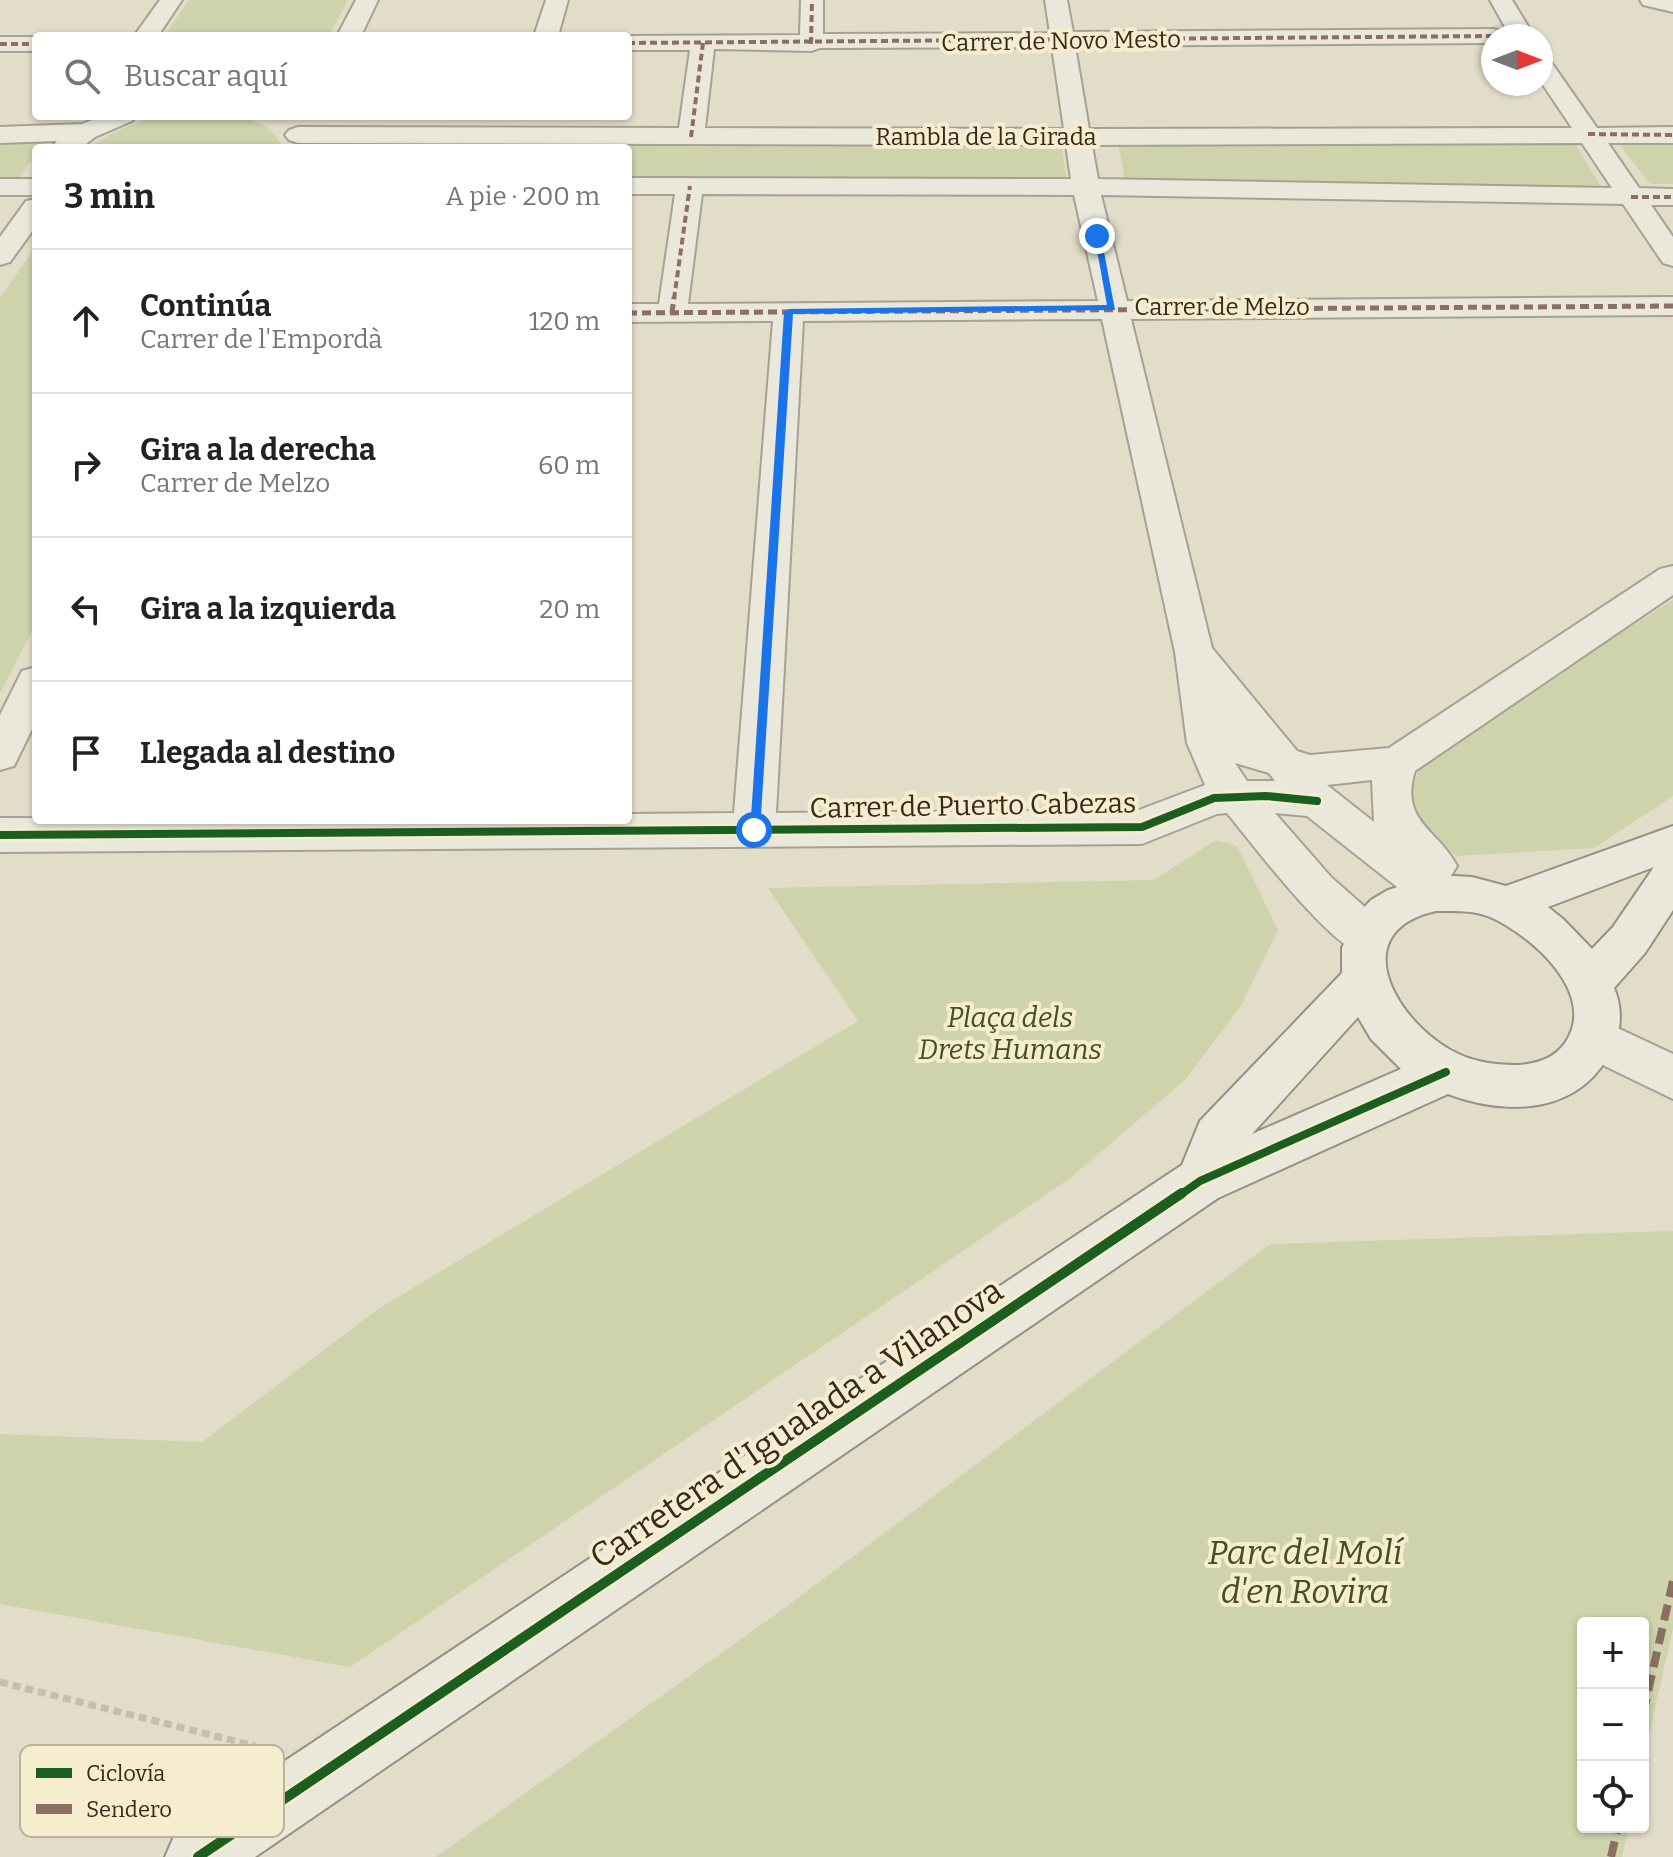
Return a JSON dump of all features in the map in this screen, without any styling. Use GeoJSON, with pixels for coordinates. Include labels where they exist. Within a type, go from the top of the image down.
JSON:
{"type":"FeatureCollection","features":[{"type":"Feature","properties":{"kind":"street"},"geometry":{"type":"LineString","coordinates":[[149,32],[171,0]]}},
{"type":"Feature","properties":{"kind":"street"},"geometry":{"type":"LineString","coordinates":[[351,32],[367,0]]}},
{"type":"Feature","properties":{"kind":"street"},"geometry":{"type":"LineString","coordinates":[[547,32],[557,0]]}},
{"type":"Feature","properties":{"kind":"street"},"geometry":{"type":"LineString","coordinates":[[811,44],[812,0]]}},
{"type":"Feature","properties":{"kind":"street"},"geometry":{"type":"LineString","coordinates":[[1056,0],[1086,187],[1194,652],[1207,743],[1222,779],[1316,890],[1366,958],[1374,1006],[1391,1031],[1416,1053],[1446,1072],[1484,1084],[1521,1087],[1554,1079],[1579,1062],[1594,1038],[1597,1011],[1590,982],[1570,951],[1541,923],[1506,904],[1449,893],[1411,899],[1385,914],[1366,958],[1217,1137],[1200,1181]]}},
{"type":"Feature","properties":{"kind":"street"},"geometry":{"type":"LineString","coordinates":[[1501,0],[1515,24]]}},
{"type":"Feature","properties":{"kind":"street"},"geometry":{"type":"LineString","coordinates":[[1651,0],[1673,5]]}},
{"type":"Feature","properties":{"kind":"street","name":"Carrer de Novo Mesto"},"geometry":{"type":"LineString","coordinates":[[632,43],[811,44],[1481,36]]}},
{"type":"Feature","properties":{"kind":"street"},"geometry":{"type":"LineString","coordinates":[[691,137],[703,43]]}},
{"type":"Feature","properties":{"kind":"street"},"geometry":{"type":"LineString","coordinates":[[0,44],[32,44]]}},
{"type":"Feature","properties":{"kind":"street"},"geometry":{"type":"LineString","coordinates":[[1553,82],[1673,257]]}},
{"type":"Feature","properties":{"kind":"street"},"geometry":{"type":"LineString","coordinates":[[0,135],[92,126]]}},
{"type":"Feature","properties":{"kind":"street"},"geometry":{"type":"LineString","coordinates":[[69,144],[92,126]]}},
{"type":"Feature","properties":{"kind":"street","name":"Rambla de la Girada"},"geometry":{"type":"LineString","coordinates":[[296,130],[691,137],[1673,135]]}},
{"type":"Feature","properties":{"kind":"street","name":"Rambla de la Girada"},"geometry":{"type":"LineString","coordinates":[[632,186],[1086,187],[1673,197]]}},
{"type":"Feature","properties":{"kind":"street"},"geometry":{"type":"LineString","coordinates":[[672,313],[690,186]]}},
{"type":"Feature","properties":{"kind":"street"},"geometry":{"type":"LineString","coordinates":[[0,187],[32,187]]}},
{"type":"Feature","properties":{"kind":"street"},"geometry":{"type":"LineString","coordinates":[[0,256],[32,212]]}},
{"type":"Feature","properties":{"kind":"street","name":"Carrer de Melzo"},"geometry":{"type":"LineString","coordinates":[[632,313],[1673,306]]}},
{"type":"Feature","properties":{"kind":"street"},"geometry":{"type":"LineString","coordinates":[[754,830],[789,312]]}},
{"type":"Feature","properties":{"kind":"street"},"geometry":{"type":"LineString","coordinates":[[1204,726],[1246,751],[1310,771],[1398,762],[1673,578]]}},
{"type":"Feature","properties":{"kind":"street"},"geometry":{"type":"LineString","coordinates":[[1194,652],[1317,801],[1449,893]]}},
{"type":"Feature","properties":{"kind":"street"},"geometry":{"type":"LineString","coordinates":[[0,755],[32,689]]}},
{"type":"Feature","properties":{"kind":"street"},"geometry":{"type":"LineString","coordinates":[[1398,762],[1392,780],[1395,823],[1449,893]]}},
{"type":"Feature","properties":{"kind":"street","name":"Carrer de Puerto Cabezas"},"geometry":{"type":"LineString","coordinates":[[0,835],[327,826],[754,830],[1142,827],[1214,798],[1266,796],[1317,801]]}},
{"type":"Feature","properties":{"kind":"street"},"geometry":{"type":"LineString","coordinates":[[1506,904],[1673,843]]}},
{"type":"Feature","properties":{"kind":"street"},"geometry":{"type":"LineString","coordinates":[[1590,982],[1629,940],[1673,874]]}},
{"type":"Feature","properties":{"kind":"street"},"geometry":{"type":"LineString","coordinates":[[1594,1038],[1673,1078]]}},
{"type":"Feature","properties":{"kind":"street","name":"Carretera d'Igualada a Vilanova"},"geometry":{"type":"LineString","coordinates":[[284,1800],[1200,1181],[1446,1072]]}},
{"type":"Feature","properties":{"kind":"street","name":"Carretera d'Igualada a Vilanova"},"geometry":{"type":"LineString","coordinates":[[198,1857],[228,1837]]}},
{"type":"Feature","properties":{"kind":"path"},"geometry":{"type":"LineString","coordinates":[[0,1682],[251,1745]]}},
{"type":"Feature","properties":{"kind":"path"},"geometry":{"type":"LineString","coordinates":[[284,1753],[335,1766]]}},
{"type":"Feature","properties":{"kind":"green space"},"geometry":{"type":"Polygon","coordinates":[[[189,0],[348,0],[331,32],[167,32],[189,0]]]}},
{"type":"Feature","properties":{"kind":"green space"},"geometry":{"type":"Polygon","coordinates":[[[250,120],[269,130],[280,142],[95,144],[141,122],[250,120]]]}},
{"type":"Feature","properties":{"kind":"green space"},"geometry":{"type":"Polygon","coordinates":[[[0,139],[46,139],[43,144],[32,144],[32,159],[20,177],[0,177],[0,139]]]}},
{"type":"Feature","properties":{"kind":"green space"},"geometry":{"type":"Polygon","coordinates":[[[336,139],[1061,143],[1067,181],[632,180],[632,144],[334,144],[336,139]]]}},
{"type":"Feature","properties":{"kind":"green space"},"geometry":{"type":"Polygon","coordinates":[[[1572,139],[1601,187],[1125,181],[1118,143],[1572,139]]]}},
{"type":"Feature","properties":{"kind":"green space"},"geometry":{"type":"Polygon","coordinates":[[[1615,139],[1673,140],[1673,184],[1650,184],[1615,139]]]}},
{"type":"Feature","properties":{"kind":"green space"},"geometry":{"type":"Polygon","coordinates":[[[32,252],[32,631],[0,693],[0,298],[32,252]]]}},
{"type":"Feature","properties":{"kind":"green space"},"geometry":{"type":"Polygon","coordinates":[[[1673,600],[1673,796],[1594,848],[1456,856],[1405,813],[1422,758],[1673,600]]]}},
{"type":"Feature","properties":{"kind":"green space","name":"Plaça dels Drets Humans"},"geometry":{"type":"Polygon","coordinates":[[[1216,840],[1237,846],[1278,930],[1241,1006],[1184,1081],[1069,1179],[350,1667],[0,1604],[0,1434],[202,1442],[378,1309],[858,1021],[768,888],[1154,880],[1216,840]]]}},
{"type":"Feature","properties":{"kind":"green space","name":"Parc del Molí d'en Rovira"},"geometry":{"type":"Polygon","coordinates":[[[1673,1231],[1673,1628],[1649,1735],[1649,1617],[1577,1617],[1577,1833],[1628,1833],[1622,1857],[436,1857],[775,1615],[1270,1244],[1673,1231]]]}},
{"type":"Feature","properties":{"kind":"marked path"},"geometry":{"type":"LineString","coordinates":[[811,44],[812,0]]}},
{"type":"Feature","properties":{"kind":"marked path"},"geometry":{"type":"LineString","coordinates":[[632,43],[1481,36]]}},
{"type":"Feature","properties":{"kind":"marked path"},"geometry":{"type":"LineString","coordinates":[[691,137],[703,43]]}},
{"type":"Feature","properties":{"kind":"marked path"},"geometry":{"type":"LineString","coordinates":[[0,44],[32,44]]}},
{"type":"Feature","properties":{"kind":"marked path"},"geometry":{"type":"LineString","coordinates":[[1588,134],[1673,135]]}},
{"type":"Feature","properties":{"kind":"marked path"},"geometry":{"type":"LineString","coordinates":[[672,313],[690,186]]}},
{"type":"Feature","properties":{"kind":"marked path"},"geometry":{"type":"LineString","coordinates":[[1631,197],[1673,197]]}},
{"type":"Feature","properties":{"kind":"marked path"},"geometry":{"type":"LineString","coordinates":[[632,313],[1673,306]]}},
{"type":"Feature","properties":{"kind":"marked path"},"geometry":{"type":"LineString","coordinates":[[754,830],[789,312]]}},
{"type":"Feature","properties":{"kind":"marked path"},"geometry":{"type":"LineString","coordinates":[[1649,1689],[1673,1581]]}},
{"type":"Feature","properties":{"kind":"marked path"},"geometry":{"type":"LineString","coordinates":[[1611,1857],[1617,1833]]}},
{"type":"Feature","properties":{"kind":"cycle path"},"geometry":{"type":"LineString","coordinates":[[0,835],[1142,827],[1214,798],[1266,796],[1317,801]]}},
{"type":"Feature","properties":{"kind":"cycle path"},"geometry":{"type":"LineString","coordinates":[[284,1799],[1200,1181],[1446,1072]]}},
{"type":"Feature","properties":{"kind":"cycle path"},"geometry":{"type":"LineString","coordinates":[[198,1857],[228,1837]]}},
{"type":"Feature","properties":{"kind":"route"},"geometry":{"type":"LineString","coordinates":[[754,830],[789,312],[1112,308],[1097,236]]}}]}
